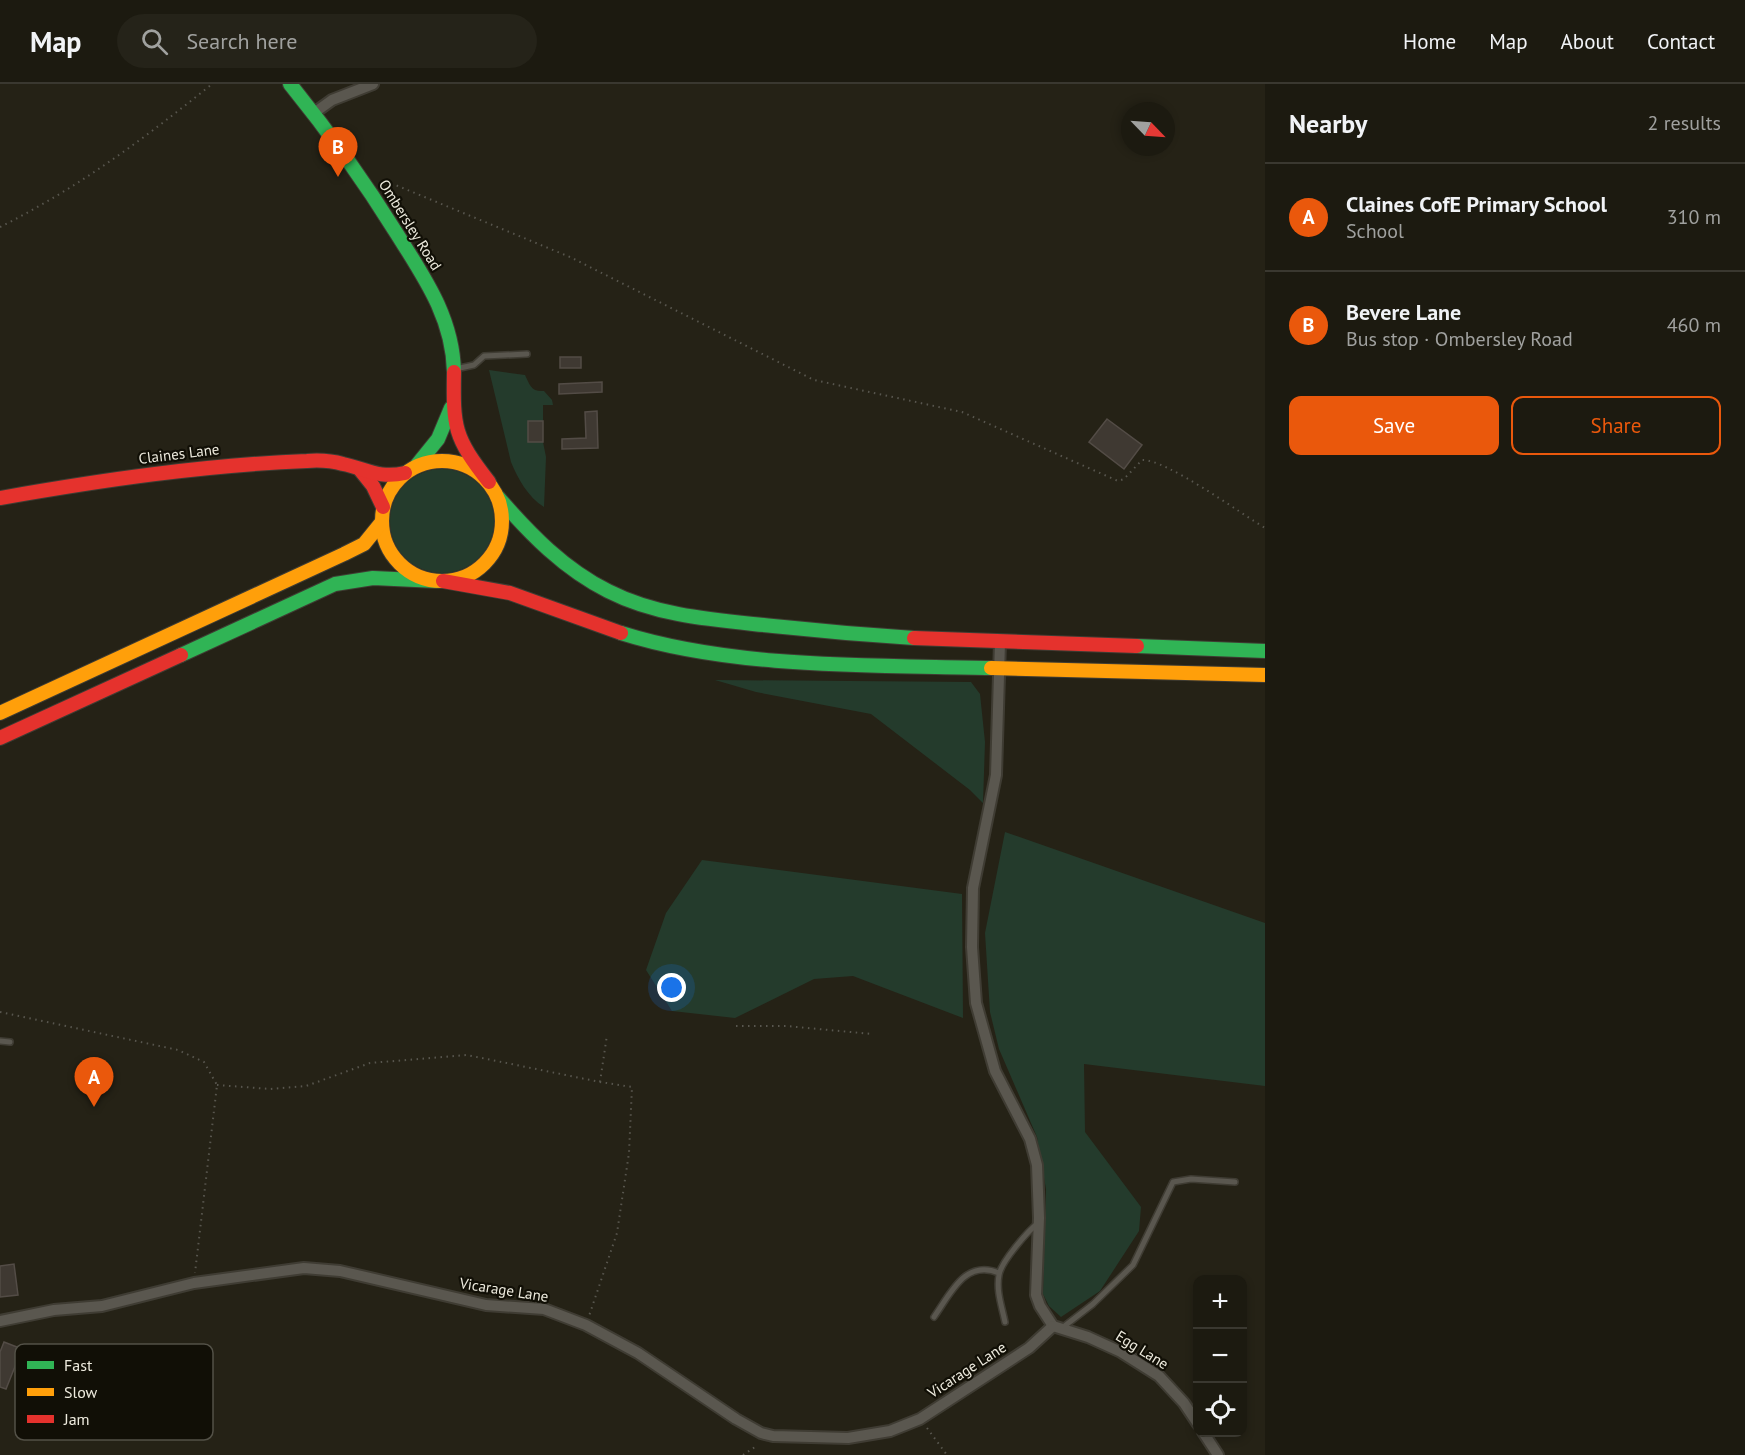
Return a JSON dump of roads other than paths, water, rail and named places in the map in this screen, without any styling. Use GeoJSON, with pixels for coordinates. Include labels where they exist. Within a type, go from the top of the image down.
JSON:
{"type":"FeatureCollection","features":[{"type":"Feature","properties":{"kind":"main road","name":"Ombersley Road"},"geometry":{"type":"LineString","coordinates":[[290,84],[373,194],[431,289],[444,320],[452,348],[454,369],[452,404],[456,429],[463,445],[489,482]]}},
{"type":"Feature","properties":{"kind":"main road","name":"Ombersley Road"},"geometry":{"type":"LineString","coordinates":[[411,469],[433,450],[452,404]]}},
{"type":"Feature","properties":{"kind":"main road"},"geometry":{"type":"LineString","coordinates":[[1265,651],[1000,642],[853,633],[712,619],[669,612],[629,600],[574,571],[521,526],[489,482],[476,471],[461,463],[446,460],[431,461],[411,469],[391,488],[383,507],[381,523],[384,541],[393,556],[405,569],[420,578],[510,593],[624,634],[695,651],[813,663],[1265,675]]}},
{"type":"Feature","properties":{"kind":"main road","name":"Claines Lane"},"geometry":{"type":"LineString","coordinates":[[0,498],[163,472],[224,465],[324,461],[351,466],[379,476],[391,476],[411,469]]}},
{"type":"Feature","properties":{"kind":"main road"},"geometry":{"type":"LineString","coordinates":[[361,471],[373,486],[383,507]]}},
{"type":"Feature","properties":{"kind":"main road"},"geometry":{"type":"LineString","coordinates":[[0,738],[335,584],[368,578],[454,580],[471,574],[485,563],[495,549],[501,532],[502,513],[498,497]]}},
{"type":"Feature","properties":{"kind":"main road"},"geometry":{"type":"LineString","coordinates":[[0,713],[344,554],[364,544],[381,523]]}},
{"type":"Feature","properties":{"kind":"street"},"geometry":{"type":"LineString","coordinates":[[314,113],[332,100],[373,84]]}},
{"type":"Feature","properties":{"kind":"street"},"geometry":{"type":"LineString","coordinates":[[1000,642],[996,775],[973,888],[972,947],[976,1003],[996,1071],[1030,1139],[1035,1156],[1039,1222],[1036,1295],[1040,1306],[1057,1327]]}},
{"type":"Feature","properties":{"kind":"street","name":"Vicarage Lane"},"geometry":{"type":"LineString","coordinates":[[0,1321],[54,1310],[102,1306],[194,1283],[304,1268],[340,1271],[486,1305],[544,1309],[586,1325],[638,1353],[736,1419],[761,1433],[773,1436],[848,1438],[890,1431],[920,1419],[1029,1348],[1057,1327]]}},
{"type":"Feature","properties":{"kind":"street","name":"Egg Lane"},"geometry":{"type":"LineString","coordinates":[[1057,1327],[1088,1337],[1121,1352],[1159,1376],[1184,1403],[1193,1418]]}},
{"type":"Feature","properties":{"kind":"street"},"geometry":{"type":"LineString","coordinates":[[1206,1437],[1218,1455]]}},
{"type":"Feature","properties":{"kind":"lane"},"geometry":{"type":"LineString","coordinates":[[454,369],[474,365],[484,356],[527,354]]}},
{"type":"Feature","properties":{"kind":"lane"},"geometry":{"type":"LineString","coordinates":[[0,1041],[10,1042]]}},
{"type":"Feature","properties":{"kind":"lane"},"geometry":{"type":"LineString","coordinates":[[1057,1327],[1093,1304],[1133,1265],[1173,1182],[1191,1179],[1235,1182]]}},
{"type":"Feature","properties":{"kind":"lane"},"geometry":{"type":"LineString","coordinates":[[1005,1322],[998,1292],[999,1273],[1026,1232],[1039,1222]]}},
{"type":"Feature","properties":{"kind":"lane"},"geometry":{"type":"LineString","coordinates":[[934,1317],[959,1281],[972,1271],[985,1269],[999,1273]]}},
{"type":"Feature","properties":{"kind":"place","name":"Bevere Lane"},"geometry":{"type":"Point","coordinates":[338,177]}},
{"type":"Feature","properties":{"kind":"place","name":"Claines CofE Primary School"},"geometry":{"type":"Point","coordinates":[94,1107]}}]}
